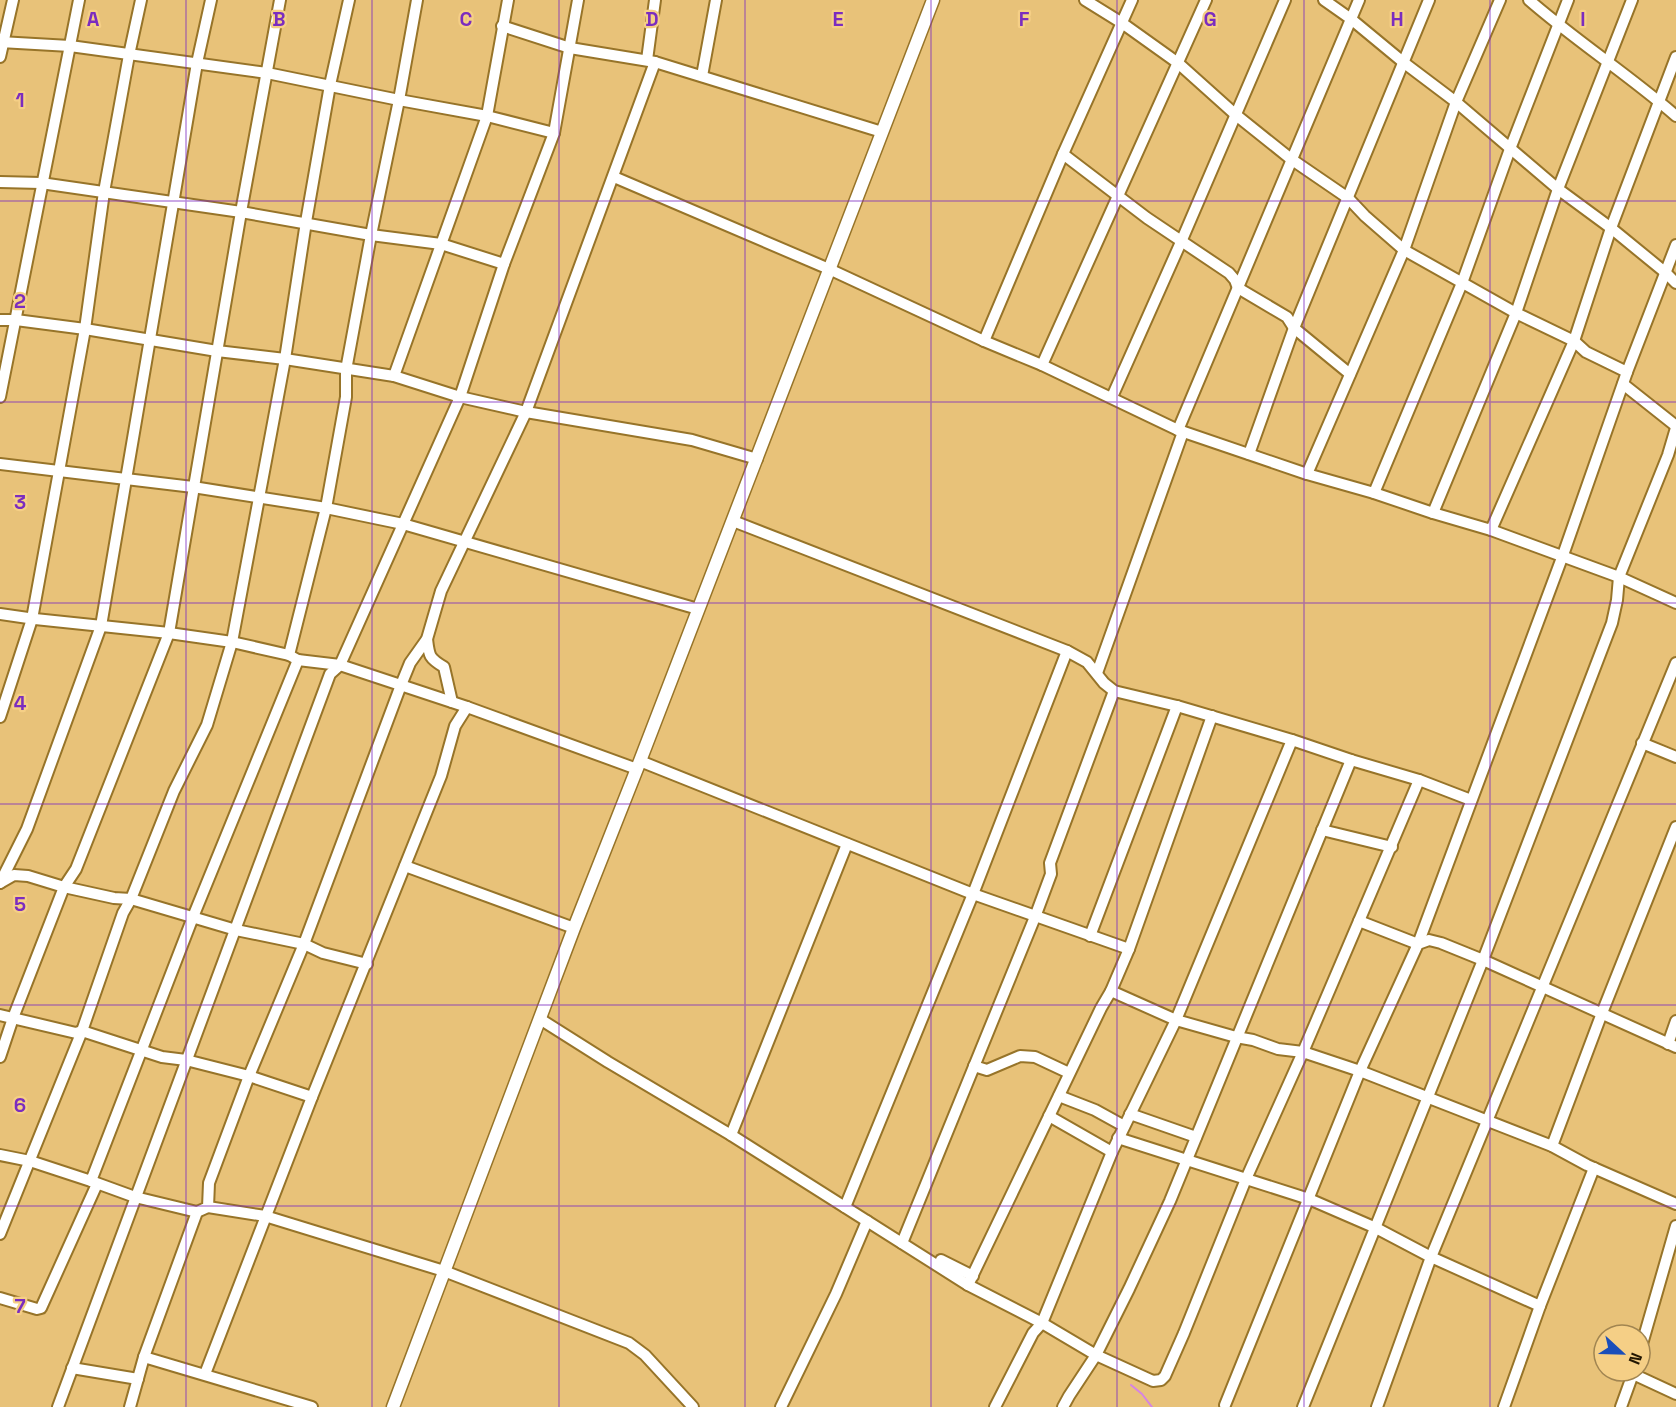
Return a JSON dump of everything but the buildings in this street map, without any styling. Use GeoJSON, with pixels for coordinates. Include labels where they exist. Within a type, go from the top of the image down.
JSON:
{"type":"FeatureCollection","features":[{"type":"Feature","properties":{"kind":"main road"},"geometry":{"type":"LineString","coordinates":[[393,1407],[574,928],[639,765],[933,0]]}},
{"type":"Feature","properties":{"kind":"street"},"geometry":{"type":"LineString","coordinates":[[0,57],[1,42],[13,0]]}},
{"type":"Feature","properties":{"kind":"street"},"geometry":{"type":"LineString","coordinates":[[0,397],[79,0]]}},
{"type":"Feature","properties":{"kind":"street"},"geometry":{"type":"LineString","coordinates":[[0,717],[32,619],[84,329],[104,192],[141,0]]}},
{"type":"Feature","properties":{"kind":"street"},"geometry":{"type":"LineString","coordinates":[[211,0],[197,63],[101,626],[27,829],[0,883],[14,876],[28,876],[114,898],[131,898],[236,930],[304,944],[323,953],[367,964]]}},
{"type":"Feature","properties":{"kind":"street"},"geometry":{"type":"LineString","coordinates":[[0,1057],[64,887],[76,869],[169,633],[280,0]]}},
{"type":"Feature","properties":{"kind":"street"},"geometry":{"type":"LineString","coordinates":[[0,1234],[82,1030],[123,913],[174,791],[207,724],[232,642],[285,359],[330,85],[349,0]]}},
{"type":"Feature","properties":{"kind":"street"},"geometry":{"type":"LineString","coordinates":[[0,1298],[37,1309],[42,1308],[94,1183],[141,1049],[294,657],[326,508],[346,397],[346,370],[417,0]]}},
{"type":"Feature","properties":{"kind":"street"},"geometry":{"type":"LineString","coordinates":[[394,376],[487,116],[508,0]]}},
{"type":"Feature","properties":{"kind":"street"},"geometry":{"type":"LineString","coordinates":[[58,1407],[330,674],[340,665],[460,397],[504,264],[554,133],[578,0]]}},
{"type":"Feature","properties":{"kind":"street"},"geometry":{"type":"LineString","coordinates":[[208,1207],[209,1183],[249,1076],[304,944],[401,685],[410,663],[427,639],[441,591],[526,412],[614,177],[651,61],[655,0]]}},
{"type":"Feature","properties":{"kind":"street"},"geometry":{"type":"LineString","coordinates":[[702,76],[716,0]]}},
{"type":"Feature","properties":{"kind":"street"},"geometry":{"type":"LineString","coordinates":[[1085,0],[1178,63],[1236,115],[1291,159],[1348,198],[1404,250],[1516,313],[1574,341],[1586,352],[1627,372]]}},
{"type":"Feature","properties":{"kind":"street"},"geometry":{"type":"LineString","coordinates":[[984,341],[1063,154],[1132,0]]}},
{"type":"Feature","properties":{"kind":"street"},"geometry":{"type":"LineString","coordinates":[[1042,365],[1206,0]]}},
{"type":"Feature","properties":{"kind":"street"},"geometry":{"type":"LineString","coordinates":[[1112,397],[1285,0]]}},
{"type":"Feature","properties":{"kind":"street"},"geometry":{"type":"LineString","coordinates":[[1324,0],[1456,102],[1558,189],[1611,228],[1676,283]]}},
{"type":"Feature","properties":{"kind":"street"},"geometry":{"type":"LineString","coordinates":[[1097,673],[1181,431],[1291,159],[1359,0]]}},
{"type":"Feature","properties":{"kind":"street"},"geometry":{"type":"LineString","coordinates":[[1249,454],[1294,328],[1429,0]]}},
{"type":"Feature","properties":{"kind":"street"},"geometry":{"type":"LineString","coordinates":[[1308,474],[1404,250],[1456,102],[1500,0]]}},
{"type":"Feature","properties":{"kind":"street"},"geometry":{"type":"LineString","coordinates":[[1529,0],[1559,26],[1676,116]]}},
{"type":"Feature","properties":{"kind":"street"},"geometry":{"type":"LineString","coordinates":[[1374,493],[1462,284],[1510,149],[1568,0]]}},
{"type":"Feature","properties":{"kind":"street"},"geometry":{"type":"LineString","coordinates":[[1433,513],[1516,313],[1558,189],[1632,0]]}},
{"type":"Feature","properties":{"kind":"street"},"geometry":{"type":"LineString","coordinates":[[502,26],[570,48],[651,61],[882,132]]}},
{"type":"Feature","properties":{"kind":"street"},"geometry":{"type":"LineString","coordinates":[[1,42],[70,46],[267,73],[487,116],[554,133]]}},
{"type":"Feature","properties":{"kind":"street"},"geometry":{"type":"LineString","coordinates":[[1491,530],[1574,341],[1611,228],[1676,57]]}},
{"type":"Feature","properties":{"kind":"street"},"geometry":{"type":"LineString","coordinates":[[1063,154],[1181,242],[1229,273],[1238,288],[1287,317],[1294,328],[1350,374]]}},
{"type":"Feature","properties":{"kind":"street"},"geometry":{"type":"LineString","coordinates":[[614,177],[829,269],[1112,397],[1181,431],[1563,555],[1676,603]]}},
{"type":"Feature","properties":{"kind":"street"},"geometry":{"type":"LineString","coordinates":[[0,182],[41,183],[306,222],[371,235],[441,244],[504,264]]}},
{"type":"Feature","properties":{"kind":"street"},"geometry":{"type":"LineString","coordinates":[[1226,1406],[1360,1071],[1418,944],[1563,555],[1627,372],[1676,245]]}},
{"type":"Feature","properties":{"kind":"street"},"geometry":{"type":"LineString","coordinates":[[0,320],[84,329],[217,351],[394,376],[460,397],[526,412],[692,440],[757,459]]}},
{"type":"Feature","properties":{"kind":"street"},"geometry":{"type":"LineString","coordinates":[[1304,1407],[1483,960],[1612,623],[1619,577],[1672,458],[1676,427],[1623,384]]}},
{"type":"Feature","properties":{"kind":"street"},"geometry":{"type":"LineString","coordinates":[[0,464],[193,488],[326,508],[403,524],[698,609]]}},
{"type":"Feature","properties":{"kind":"street"},"geometry":{"type":"LineString","coordinates":[[733,520],[1067,651],[1087,662],[1104,683],[1114,691],[1177,706],[1292,740],[1419,780],[1471,800]]}},
{"type":"Feature","properties":{"kind":"street"},"geometry":{"type":"LineString","coordinates":[[0,614],[232,642],[340,665],[639,765],[973,894],[1129,949]]}},
{"type":"Feature","properties":{"kind":"street"},"geometry":{"type":"LineString","coordinates":[[427,639],[428,654],[444,667],[452,702]]}},
{"type":"Feature","properties":{"kind":"street"},"geometry":{"type":"LineString","coordinates":[[845,1207],[973,894],[1067,651]]}},
{"type":"Feature","properties":{"kind":"street"},"geometry":{"type":"LineString","coordinates":[[1377,1407],[1431,1257],[1676,663]]}},
{"type":"Feature","properties":{"kind":"street"},"geometry":{"type":"LineString","coordinates":[[903,1241],[1035,917],[1051,874],[1050,863],[1114,691]]}},
{"type":"Feature","properties":{"kind":"street"},"geometry":{"type":"LineString","coordinates":[[1090,936],[1177,706]]}},
{"type":"Feature","properties":{"kind":"street"},"geometry":{"type":"LineString","coordinates":[[205,1374],[265,1216],[441,776],[455,726],[467,707]]}},
{"type":"Feature","properties":{"kind":"street"},"geometry":{"type":"LineString","coordinates":[[970,1281],[1101,1008],[1111,992],[1129,949],[1212,716]]}},
{"type":"Feature","properties":{"kind":"street"},"geometry":{"type":"LineString","coordinates":[[995,1407],[1033,1332],[1042,1323],[1118,1138],[1176,1020],[1292,740]]}},
{"type":"Feature","properties":{"kind":"street"},"geometry":{"type":"LineString","coordinates":[[1642,743],[1676,757]]}},
{"type":"Feature","properties":{"kind":"street"},"geometry":{"type":"LineString","coordinates":[[1063,1407],[1096,1355],[1129,1289],[1187,1161],[1351,760]]}},
{"type":"Feature","properties":{"kind":"street"},"geometry":{"type":"LineString","coordinates":[[540,1019],[867,1221],[1096,1355],[1153,1381],[1161,1380],[1165,1376],[1184,1333],[1246,1179],[1392,847],[1419,780]]}},
{"type":"Feature","properties":{"kind":"street"},"geometry":{"type":"LineString","coordinates":[[1552,1146],[1676,827]]}},
{"type":"Feature","properties":{"kind":"street"},"geometry":{"type":"LineString","coordinates":[[1322,830],[1392,847]]}},
{"type":"Feature","properties":{"kind":"street"},"geometry":{"type":"LineString","coordinates":[[731,1135],[847,844]]}},
{"type":"Feature","properties":{"kind":"street"},"geometry":{"type":"LineString","coordinates":[[405,866],[574,928]]}},
{"type":"Feature","properties":{"kind":"street"},"geometry":{"type":"LineString","coordinates":[[1359,921],[1418,944],[1429,940],[1441,943],[1672,1046],[1676,1021]]}},
{"type":"Feature","properties":{"kind":"street"},"geometry":{"type":"LineString","coordinates":[[1111,992],[1176,1020],[1278,1048],[1303,1052],[1360,1071],[1552,1146],[1594,1168],[1676,1204]]}},
{"type":"Feature","properties":{"kind":"street"},"geometry":{"type":"LineString","coordinates":[[0,1015],[76,1033],[82,1030],[162,1057],[186,1060],[249,1076],[312,1097]]}},
{"type":"Feature","properties":{"kind":"street"},"geometry":{"type":"LineString","coordinates":[[974,1066],[987,1070],[1020,1056],[1035,1057],[1067,1072]]}},
{"type":"Feature","properties":{"kind":"street"},"geometry":{"type":"LineString","coordinates":[[1059,1096],[1095,1110],[1124,1126]]}},
{"type":"Feature","properties":{"kind":"street"},"geometry":{"type":"LineString","coordinates":[[1130,1114],[1196,1137]]}},
{"type":"Feature","properties":{"kind":"street"},"geometry":{"type":"LineString","coordinates":[[1049,1116],[1112,1152]]}},
{"type":"Feature","properties":{"kind":"street"},"geometry":{"type":"LineString","coordinates":[[1118,1138],[1309,1199],[1376,1228],[1431,1257],[1540,1306]]}},
{"type":"Feature","properties":{"kind":"street"},"geometry":{"type":"LineString","coordinates":[[0,1155],[30,1161],[135,1197],[197,1212],[208,1207],[265,1216],[444,1271],[629,1343],[645,1355],[693,1407]]}},
{"type":"Feature","properties":{"kind":"street"},"geometry":{"type":"LineString","coordinates":[[1504,1407],[1540,1306],[1594,1168]]}},
{"type":"Feature","properties":{"kind":"street"},"geometry":{"type":"LineString","coordinates":[[130,1407],[144,1357],[197,1212]]}},
{"type":"Feature","properties":{"kind":"street"},"geometry":{"type":"LineString","coordinates":[[781,1407],[836,1294],[867,1221]]}},
{"type":"Feature","properties":{"kind":"street"},"geometry":{"type":"LineString","coordinates":[[1648,1323],[1676,1226]]}},
{"type":"Feature","properties":{"kind":"street"},"geometry":{"type":"LineString","coordinates":[[144,1357],[312,1407]]}},
{"type":"Feature","properties":{"kind":"street"},"geometry":{"type":"LineString","coordinates":[[72,1368],[138,1379]]}},
{"type":"Feature","properties":{"kind":"street"},"geometry":{"type":"LineString","coordinates":[[1652,1381],[1676,1394]]}},
{"type":"Feature","properties":{"kind":"street"},"geometry":{"type":"LineString","coordinates":[[1621,1407],[1630,1383]]}},
{"type":"Feature","properties":{"kind":"waterway"},"geometry":{"type":"LineString","coordinates":[[1131,1385],[1152,1407]]}}]}
